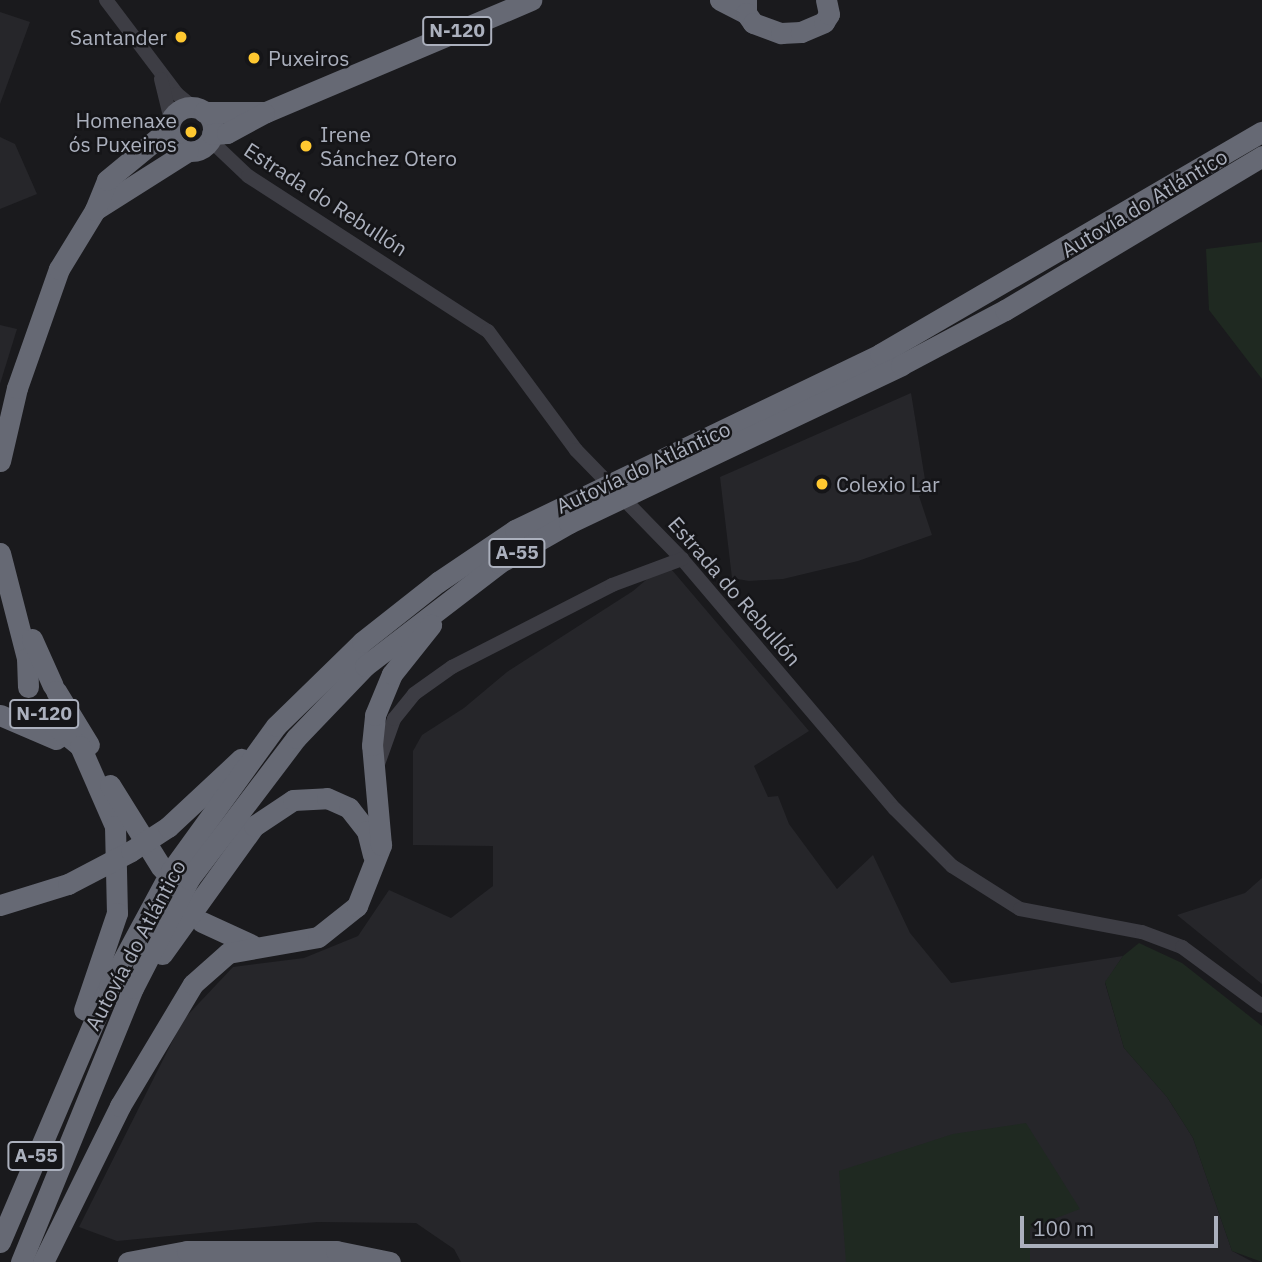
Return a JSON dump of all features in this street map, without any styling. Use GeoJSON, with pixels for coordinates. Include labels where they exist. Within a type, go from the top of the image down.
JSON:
{"type":"FeatureCollection","features":[{"type":"Feature","properties":{"kind":"highway","name":"N-120"},"geometry":{"type":"LineString","coordinates":[[95,210],[211,137],[227,133],[266,112],[531,0]]}},
{"type":"Feature","properties":{"kind":"highway"},"geometry":{"type":"LineString","coordinates":[[720,0],[746,6],[768,31],[801,32],[827,19],[826,0]]}},
{"type":"Feature","properties":{"kind":"highway","name":"N-120"},"geometry":{"type":"LineString","coordinates":[[0,461],[36,328],[59,269],[95,210],[107,180],[170,124],[182,109],[266,112]]}},
{"type":"Feature","properties":{"kind":"highway"},"geometry":{"type":"LineString","coordinates":[[199,110],[211,137]]}},
{"type":"Feature","properties":{"kind":"highway"},"geometry":{"type":"LineString","coordinates":[[170,124],[172,141],[188,151]]}},
{"type":"Feature","properties":{"kind":"highway","name":"Autovía do Atlántico"},"geometry":{"type":"LineString","coordinates":[[0,1242],[7,1211],[108,986],[171,871],[276,726],[362,642],[438,582],[516,530],[880,354],[1262,132]]}},
{"type":"Feature","properties":{"kind":"highway","name":"Autovía do Atlántico"},"geometry":{"type":"LineString","coordinates":[[19,1262],[133,988],[189,879],[296,738],[365,666],[454,596],[569,523],[791,419],[1005,310],[1262,156]]}},
{"type":"Feature","properties":{"kind":"highway","name":"N-120"},"geometry":{"type":"LineString","coordinates":[[0,552],[17,613],[29,687],[25,700],[37,713],[56,707],[55,688],[17,613]]}},
{"type":"Feature","properties":{"kind":"highway"},"geometry":{"type":"LineString","coordinates":[[43,1262],[149,1057],[185,995],[210,965],[228,953],[300,943],[334,927],[357,906],[372,874],[381,845],[375,782],[374,715],[381,693],[454,596]]}},
{"type":"Feature","properties":{"kind":"highway","name":"N-120"},"geometry":{"type":"LineString","coordinates":[[29,687],[38,681],[55,688]]}},
{"type":"Feature","properties":{"kind":"highway"},"geometry":{"type":"LineString","coordinates":[[55,688],[64,697],[110,786],[161,867]]}},
{"type":"Feature","properties":{"kind":"highway"},"geometry":{"type":"LineString","coordinates":[[0,705],[37,713],[80,746],[115,826],[117,913],[60,1074],[57,1104]]}},
{"type":"Feature","properties":{"kind":"highway"},"geometry":{"type":"LineString","coordinates":[[0,715],[43,730],[110,786]]}},
{"type":"Feature","properties":{"kind":"highway"},"geometry":{"type":"LineString","coordinates":[[0,905],[29,899],[97,871],[168,827],[276,726]]}},
{"type":"Feature","properties":{"kind":"highway"},"geometry":{"type":"LineString","coordinates":[[133,988],[166,949],[254,826],[293,800],[327,798],[349,808],[372,844],[372,874]]}},
{"type":"Feature","properties":{"kind":"highway"},"geometry":{"type":"LineString","coordinates":[[210,965],[217,943],[205,925],[241,943],[268,947]]}},
{"type":"Feature","properties":{"kind":"highway"},"geometry":{"type":"LineString","coordinates":[[0,1229],[7,1211],[64,1262]]}},
{"type":"Feature","properties":{"kind":"highway"},"geometry":{"type":"LineString","coordinates":[[0,1250],[19,1262]]}},
{"type":"Feature","properties":{"kind":"highway"},"geometry":{"type":"LineString","coordinates":[[130,1261],[187,1251],[336,1251],[390,1262]]}},
{"type":"Feature","properties":{"kind":"street"},"geometry":{"type":"LineString","coordinates":[[108,3],[159,71],[199,110]]}},
{"type":"Feature","properties":{"kind":"street"},"geometry":{"type":"LineString","coordinates":[[159,71],[170,124]]}},
{"type":"Feature","properties":{"kind":"street","name":"Estrada do Rebullón"},"geometry":{"type":"LineString","coordinates":[[211,137],[248,177],[488,331],[576,450],[682,559],[895,809],[970,881],[1020,909],[1161,937],[1210,965],[1262,1006]]}},
{"type":"Feature","properties":{"kind":"street"},"geometry":{"type":"LineString","coordinates":[[375,782],[389,731],[414,694],[452,667],[612,585],[682,559]]}},
{"type":"Feature","properties":{"kind":"shaded area"},"geometry":{"type":"Polygon","coordinates":[[[0,12],[30,22],[0,104],[0,12]]]}},
{"type":"Feature","properties":{"kind":"shaded area"},"geometry":{"type":"Polygon","coordinates":[[[0,137],[15,144],[37,194],[0,209],[0,137]]]}},
{"type":"Feature","properties":{"kind":"shaded area"},"geometry":{"type":"Polygon","coordinates":[[[1262,242],[1262,379],[1209,310],[1206,249],[1262,242]]]}},
{"type":"Feature","properties":{"kind":"shaded area"},"geometry":{"type":"Polygon","coordinates":[[[0,325],[17,329],[0,384],[0,325]]]}},
{"type":"Feature","properties":{"kind":"shaded area","name":"Colexio Lar"},"geometry":{"type":"Polygon","coordinates":[[[911,393],[927,492],[919,496],[932,535],[858,561],[783,579],[749,581],[732,578],[720,477],[911,393]]]}},
{"type":"Feature","properties":{"kind":"shaded area"},"geometry":{"type":"Polygon","coordinates":[[[666,563],[809,731],[754,766],[768,797],[778,796],[789,824],[837,889],[873,855],[910,933],[951,983],[1123,956],[1105,983],[1124,1048],[1167,1097],[1193,1138],[1232,1251],[1253,1262],[461,1262],[454,1249],[416,1223],[317,1222],[117,1241],[79,1227],[183,1020],[233,967],[304,958],[358,936],[389,890],[451,918],[493,886],[493,846],[413,845],[413,751],[422,735],[464,708],[507,672],[633,591],[666,563]]]}},
{"type":"Feature","properties":{"kind":"shaded area"},"geometry":{"type":"Polygon","coordinates":[[[1262,878],[1262,984],[1177,915],[1245,893],[1262,878]]]}},
{"type":"Feature","properties":{"kind":"shaded area"},"geometry":{"type":"Polygon","coordinates":[[[1139,943],[1182,963],[1262,1026],[1262,1262],[1232,1251],[1193,1138],[1167,1097],[1124,1048],[1105,982],[1123,956],[1139,943]]]}},
{"type":"Feature","properties":{"kind":"shaded area"},"geometry":{"type":"Polygon","coordinates":[[[1026,1123],[1080,1209],[1030,1228],[1030,1262],[846,1262],[839,1171],[953,1134],[1026,1123]]]}},
{"type":"Feature","properties":{"kind":"place","name":"Santander"},"geometry":{"type":"Point","coordinates":[181,37]}},
{"type":"Feature","properties":{"kind":"place","name":"Puxeiros"},"geometry":{"type":"Point","coordinates":[254,58]}},
{"type":"Feature","properties":{"kind":"place","name":"Homenaxe ós Puxeiros"},"geometry":{"type":"Point","coordinates":[191,132]}},
{"type":"Feature","properties":{"kind":"place","name":"Irene Sánchez Otero"},"geometry":{"type":"Point","coordinates":[306,146]}},
{"type":"Feature","properties":{"kind":"place","name":"Colexio Lar"},"geometry":{"type":"Point","coordinates":[822,484]}}]}
